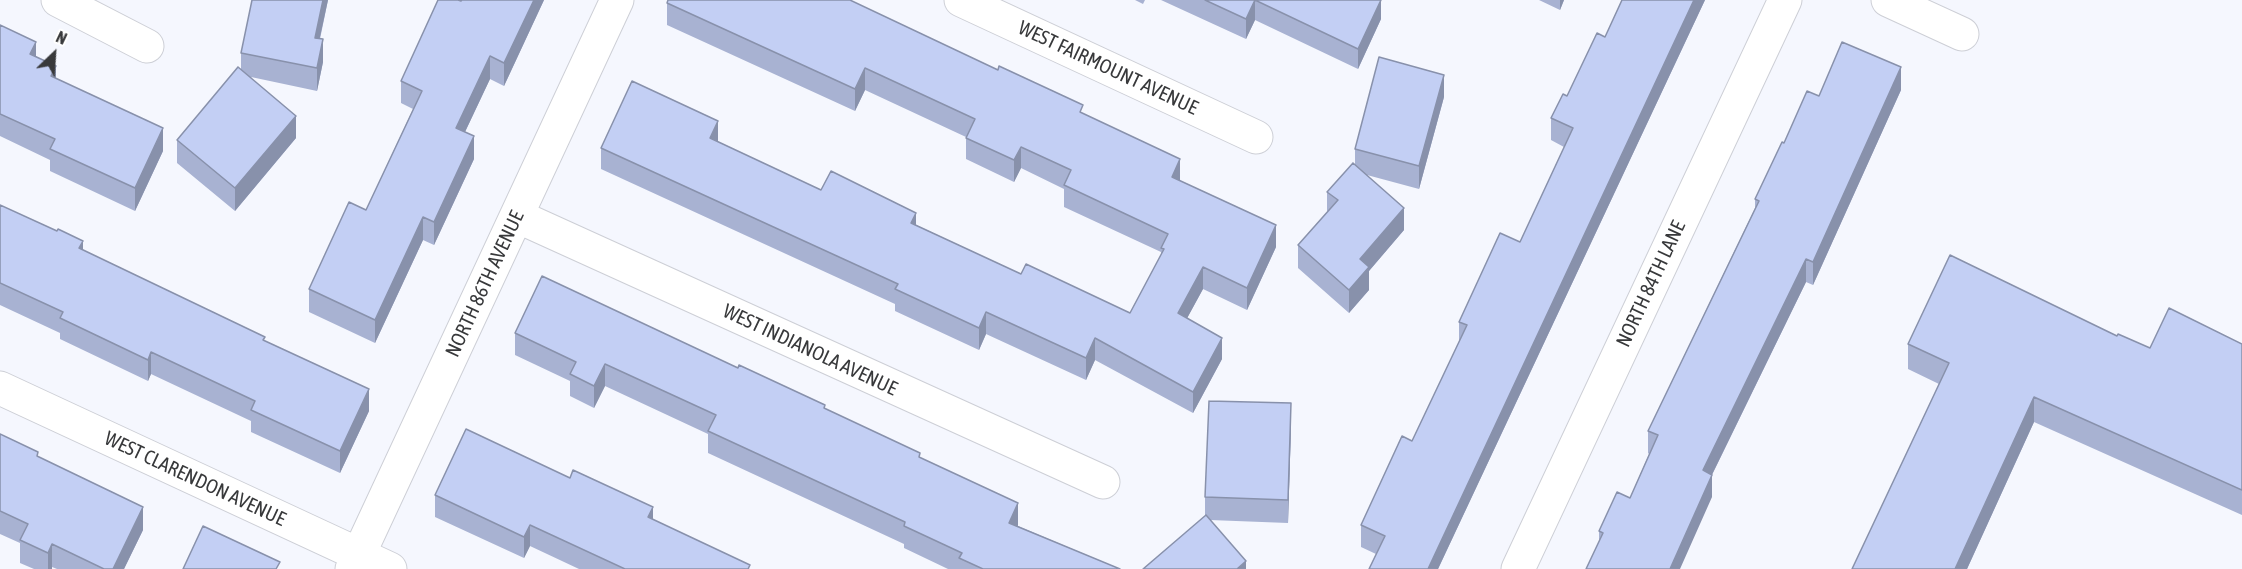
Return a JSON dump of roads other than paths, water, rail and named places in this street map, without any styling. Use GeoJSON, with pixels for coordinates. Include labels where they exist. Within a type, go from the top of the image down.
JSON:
{"type":"FeatureCollection","features":[{"type":"Feature","properties":{"kind":"street"},"geometry":{"type":"LineString","coordinates":[[58,0],[147,46]]}},
{"type":"Feature","properties":{"kind":"street","name":"NORTH 86TH AVENUE"},"geometry":{"type":"LineString","coordinates":[[356,562],[617,0]]}},
{"type":"Feature","properties":{"kind":"street","name":"WEST FAIRMOUNT AVENUE"},"geometry":{"type":"LineString","coordinates":[[961,0],[1256,137]]}},
{"type":"Feature","properties":{"kind":"street","name":"NORTH 84TH LANE"},"geometry":{"type":"LineString","coordinates":[[1518,569],[1785,0]]}},
{"type":"Feature","properties":{"kind":"street"},"geometry":{"type":"LineString","coordinates":[[1888,0],[1962,34]]}},
{"type":"Feature","properties":{"kind":"street","name":"WEST INDIANOLA AVENUE"},"geometry":{"type":"LineString","coordinates":[[517,216],[1103,482]]}},
{"type":"Feature","properties":{"kind":"street","name":"WEST CLARENDON AVENUE"},"geometry":{"type":"LineString","coordinates":[[0,388],[356,562],[390,569]]}}]}
